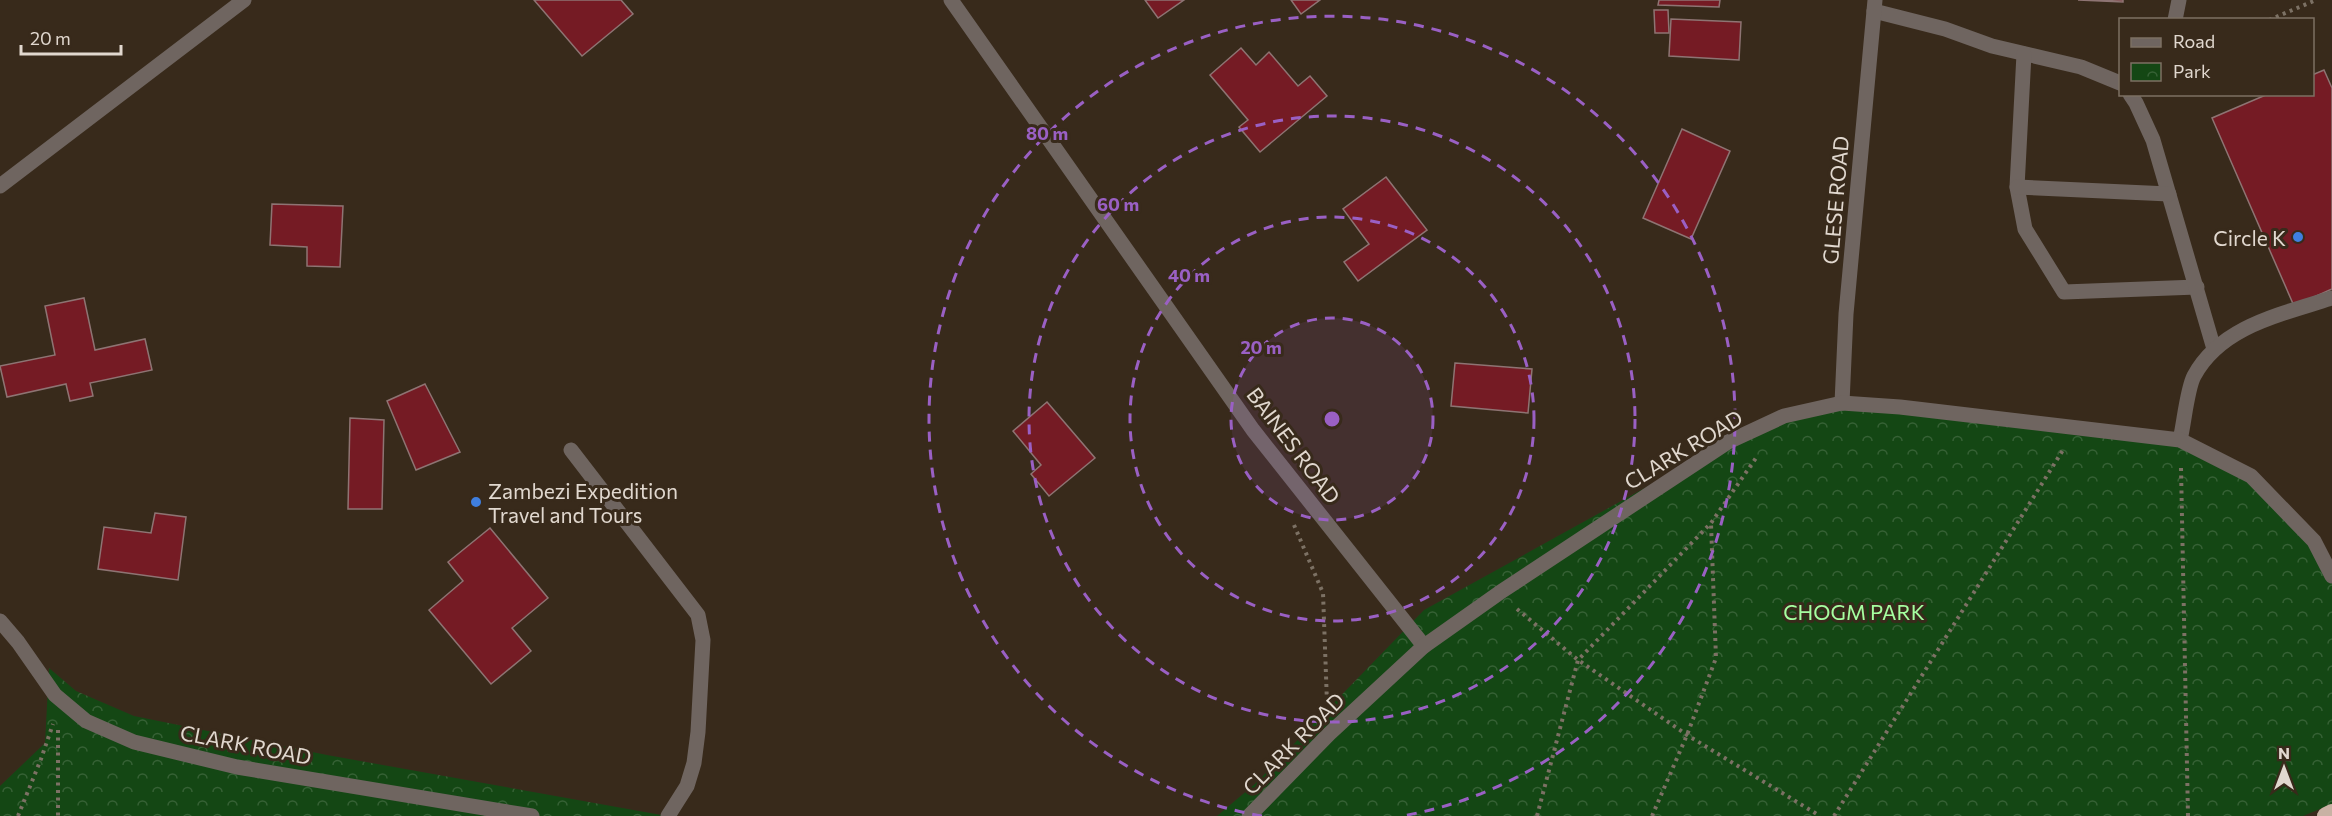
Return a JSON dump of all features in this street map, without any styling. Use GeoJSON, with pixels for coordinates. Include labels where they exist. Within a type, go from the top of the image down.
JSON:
{"type":"FeatureCollection","features":[{"type":"Feature","properties":{"kind":"highway"},"geometry":{"type":"LineString","coordinates":[[2326,816],[2332,813]]}},
{"type":"Feature","properties":{"kind":"street"},"geometry":{"type":"LineString","coordinates":[[0,186],[244,0]]}},
{"type":"Feature","properties":{"kind":"street","name":"BAINES ROAD"},"geometry":{"type":"LineString","coordinates":[[951,0],[1253,430],[1424,646]]}},
{"type":"Feature","properties":{"kind":"street"},"geometry":{"type":"LineString","coordinates":[[2175,18],[2179,0]]}},
{"type":"Feature","properties":{"kind":"street"},"geometry":{"type":"LineString","coordinates":[[1874,6],[1992,46],[2117,76]]}},
{"type":"Feature","properties":{"kind":"street","name":"GLESE ROAD"},"geometry":{"type":"LineString","coordinates":[[1842,403],[1846,314],[1874,6]]}},
{"type":"Feature","properties":{"kind":"street"},"geometry":{"type":"LineString","coordinates":[[2024,54],[2017,187],[2025,229],[2064,292],[2197,287]]}},
{"type":"Feature","properties":{"kind":"street"},"geometry":{"type":"LineString","coordinates":[[2131,96],[2153,140],[2214,349]]}},
{"type":"Feature","properties":{"kind":"street"},"geometry":{"type":"LineString","coordinates":[[2017,187],[2169,194]]}},
{"type":"Feature","properties":{"kind":"street"},"geometry":{"type":"LineString","coordinates":[[2180,440],[2193,378],[2214,349],[2252,324],[2332,298]]}},
{"type":"Feature","properties":{"kind":"street","name":"CLARK ROAD"},"geometry":{"type":"LineString","coordinates":[[1249,816],[1329,734],[1424,646],[1499,592],[1728,442],[1784,416],[1842,403],[1900,407],[2180,440],[2251,477],[2314,541],[2332,576]]}},
{"type":"Feature","properties":{"kind":"street"},"geometry":{"type":"LineString","coordinates":[[571,450],[698,615],[703,640],[694,763],[687,786],[668,816]]}},
{"type":"Feature","properties":{"kind":"street","name":"CLARK ROAD"},"geometry":{"type":"LineString","coordinates":[[0,621],[18,642],[55,695],[86,722],[134,742],[237,767],[532,816]]}},
{"type":"Feature","properties":{"kind":"path"},"geometry":{"type":"LineString","coordinates":[[2274,18],[2316,0]]}},
{"type":"Feature","properties":{"kind":"path"},"geometry":{"type":"LineString","coordinates":[[1834,816],[2076,429]]}},
{"type":"Feature","properties":{"kind":"path"},"geometry":{"type":"LineString","coordinates":[[2180,440],[2188,816]]}},
{"type":"Feature","properties":{"kind":"path"},"geometry":{"type":"LineString","coordinates":[[1537,816],[1578,660],[1711,523],[1758,455]]}},
{"type":"Feature","properties":{"kind":"path"},"geometry":{"type":"LineString","coordinates":[[1291,519],[1323,593],[1329,734]]}},
{"type":"Feature","properties":{"kind":"path"},"geometry":{"type":"LineString","coordinates":[[1652,816],[1687,735],[1716,658],[1711,523]]}},
{"type":"Feature","properties":{"kind":"path"},"geometry":{"type":"LineString","coordinates":[[1499,592],[1578,660],[1687,735],[1820,816]]}},
{"type":"Feature","properties":{"kind":"path"},"geometry":{"type":"LineString","coordinates":[[18,816],[57,720],[58,816]]}},
{"type":"Feature","properties":{"kind":"green space","name":"CHOGM PARK"},"geometry":{"type":"Polygon","coordinates":[[[1842,403],[2180,440],[2251,476],[2314,541],[2332,576],[2332,804],[2303,816],[1217,816],[1256,783],[1424,610],[1728,442],[1842,403]]]}},
{"type":"Feature","properties":{"kind":"green space"},"geometry":{"type":"Polygon","coordinates":[[[49,668],[76,691],[134,716],[327,755],[667,816],[0,816],[0,786],[45,743],[49,668]]]}},
{"type":"Feature","properties":{"kind":"building"},"geometry":{"type":"Polygon","coordinates":[[[534,0],[621,0],[633,14],[582,56],[534,0]]]}},
{"type":"Feature","properties":{"kind":"building"},"geometry":{"type":"Polygon","coordinates":[[[1145,0],[1184,0],[1158,18],[1145,0]]]}},
{"type":"Feature","properties":{"kind":"building"},"geometry":{"type":"Polygon","coordinates":[[[1291,0],[1320,0],[1301,14],[1291,0]]]}},
{"type":"Feature","properties":{"kind":"building"},"geometry":{"type":"Polygon","coordinates":[[[1659,0],[1720,0],[1719,7],[1658,5],[1659,0]]]}},
{"type":"Feature","properties":{"kind":"building"},"geometry":{"type":"Polygon","coordinates":[[[2078,0],[2123,0],[2123,2],[2078,0]]]}},
{"type":"Feature","properties":{"kind":"building"},"geometry":{"type":"Polygon","coordinates":[[[1654,10],[1668,10],[1669,33],[1655,33],[1654,10]]]}},
{"type":"Feature","properties":{"kind":"building"},"geometry":{"type":"Polygon","coordinates":[[[1671,19],[1741,22],[1739,60],[1669,56],[1671,19]]]}},
{"type":"Feature","properties":{"kind":"building"},"geometry":{"type":"Polygon","coordinates":[[[1241,48],[1256,65],[1269,52],[1298,86],[1310,76],[1327,96],[1260,152],[1239,127],[1248,120],[1210,75],[1241,48]]]}},
{"type":"Feature","properties":{"kind":"building","name":"Circle K"},"geometry":{"type":"Polygon","coordinates":[[[2324,70],[2332,88],[2332,289],[2294,306],[2212,118],[2263,96],[2314,96],[2314,74],[2324,70]]]}},
{"type":"Feature","properties":{"kind":"building"},"geometry":{"type":"Polygon","coordinates":[[[1682,129],[1730,151],[1691,239],[1643,218],[1682,129]]]}},
{"type":"Feature","properties":{"kind":"building"},"geometry":{"type":"Polygon","coordinates":[[[1386,177],[1427,230],[1358,281],[1344,262],[1369,244],[1343,209],[1386,177]]]}},
{"type":"Feature","properties":{"kind":"building"},"geometry":{"type":"Polygon","coordinates":[[[272,204],[343,206],[340,267],[307,266],[307,247],[270,245],[272,204]]]}},
{"type":"Feature","properties":{"kind":"building"},"geometry":{"type":"Polygon","coordinates":[[[84,298],[95,350],[145,339],[152,370],[90,383],[93,396],[70,401],[66,384],[7,397],[0,366],[55,355],[45,306],[84,298]]]}},
{"type":"Feature","properties":{"kind":"building"},"geometry":{"type":"Polygon","coordinates":[[[1455,363],[1532,369],[1528,413],[1451,406],[1455,363]]]}},
{"type":"Feature","properties":{"kind":"building"},"geometry":{"type":"Polygon","coordinates":[[[425,384],[460,452],[416,470],[387,401],[425,384]]]}},
{"type":"Feature","properties":{"kind":"building"},"geometry":{"type":"Polygon","coordinates":[[[1047,402],[1095,458],[1049,496],[1031,474],[1041,465],[1013,431],[1047,402]]]}},
{"type":"Feature","properties":{"kind":"building"},"geometry":{"type":"Polygon","coordinates":[[[350,418],[384,420],[382,509],[348,509],[350,418]]]}},
{"type":"Feature","properties":{"kind":"building"},"geometry":{"type":"Polygon","coordinates":[[[155,513],[186,517],[178,580],[98,569],[104,527],[151,533],[155,513]]]}},
{"type":"Feature","properties":{"kind":"building"},"geometry":{"type":"Polygon","coordinates":[[[490,528],[548,598],[512,628],[531,651],[491,684],[429,610],[463,581],[448,562],[490,528]]]}},
{"type":"Feature","properties":{"kind":"place","name":"Circle K"},"geometry":{"type":"Point","coordinates":[2298,237]}},
{"type":"Feature","properties":{"kind":"place","name":"Zambezi Expedition Travel and Tours"},"geometry":{"type":"Point","coordinates":[476,502]}}]}
